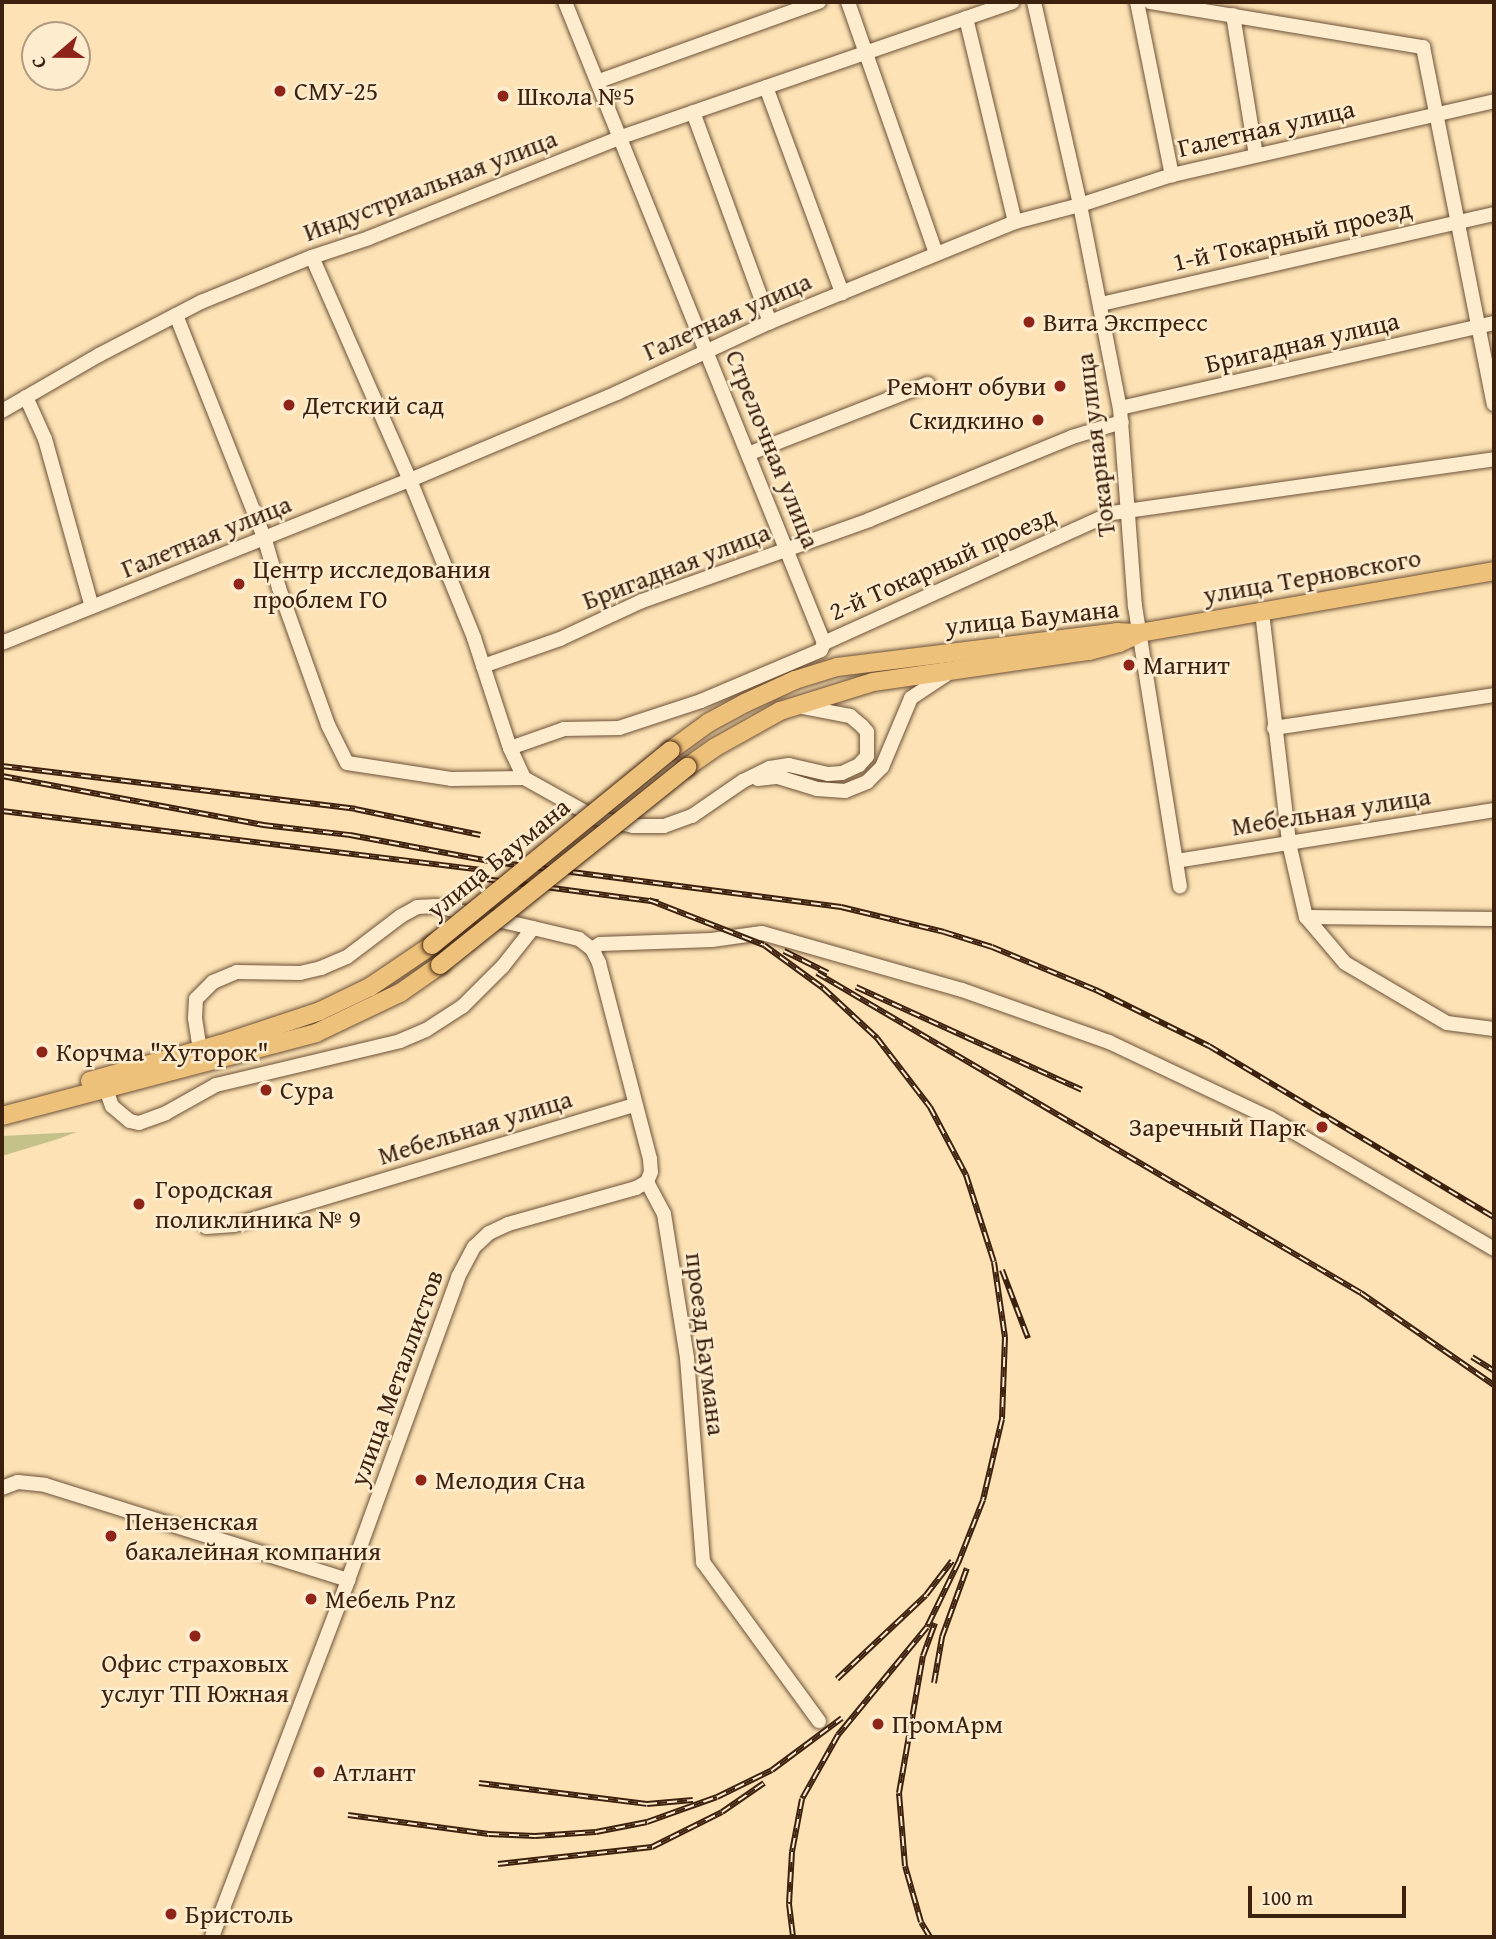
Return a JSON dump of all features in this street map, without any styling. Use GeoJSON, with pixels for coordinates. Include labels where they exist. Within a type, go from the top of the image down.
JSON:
{"type":"FeatureCollection","features":[{"type":"Feature","properties":{"kind":"main road","name":"улица Терновского"},"geometry":{"type":"LineString","coordinates":[[1139,633],[1494,571]]}},
{"type":"Feature","properties":{"kind":"main road","name":"улица Баумана"},"geometry":{"type":"LineString","coordinates":[[2,1107],[200,1050],[320,1011],[370,986],[432,945],[671,750],[708,723],[795,680],[837,667],[1106,633],[1139,633]]}},
{"type":"Feature","properties":{"kind":"main road","name":"улица Баумана"},"geometry":{"type":"LineString","coordinates":[[2,1115],[316,1033],[400,993],[440,965],[687,767],[722,743],[794,705],[873,682],[947,674],[1089,651],[1119,643],[1139,633]]}},
{"type":"Feature","properties":{"kind":"street","name":"Стрелочная улица"},"geometry":{"type":"LineString","coordinates":[[565,2],[824,643]]}},
{"type":"Feature","properties":{"kind":"street"},"geometry":{"type":"LineString","coordinates":[[599,82],[819,2]]}},
{"type":"Feature","properties":{"kind":"street"},"geometry":{"type":"LineString","coordinates":[[848,2],[936,253]]}},
{"type":"Feature","properties":{"kind":"street","name":"Индустриальная улица"},"geometry":{"type":"LineString","coordinates":[[2,411],[176,315],[312,257],[369,238],[621,137],[1012,2]]}},
{"type":"Feature","properties":{"kind":"street","name":"Токарная улица"},"geometry":{"type":"LineString","coordinates":[[1034,2],[1101,304],[1121,415],[1139,633],[1180,886]]}},
{"type":"Feature","properties":{"kind":"street"},"geometry":{"type":"LineString","coordinates":[[1137,2],[1172,175]]}},
{"type":"Feature","properties":{"kind":"street"},"geometry":{"type":"LineString","coordinates":[[1150,2],[1423,47],[1460,222],[1494,404]]}},
{"type":"Feature","properties":{"kind":"street"},"geometry":{"type":"LineString","coordinates":[[1233,15],[1256,155]]}},
{"type":"Feature","properties":{"kind":"street"},"geometry":{"type":"LineString","coordinates":[[966,18],[1015,222]]}},
{"type":"Feature","properties":{"kind":"street"},"geometry":{"type":"LineString","coordinates":[[766,87],[842,293]]}},
{"type":"Feature","properties":{"kind":"street","name":"Галетная улица"},"geometry":{"type":"LineString","coordinates":[[2,643],[410,480],[770,322],[1015,222],[1080,205],[1172,175],[1494,101]]}},
{"type":"Feature","properties":{"kind":"street"},"geometry":{"type":"LineString","coordinates":[[693,112],[770,322]]}},
{"type":"Feature","properties":{"kind":"street","name":"1-й Токарный проезд"},"geometry":{"type":"LineString","coordinates":[[1101,304],[1494,214]]}},
{"type":"Feature","properties":{"kind":"street"},"geometry":{"type":"LineString","coordinates":[[312,257],[410,480],[483,666],[510,748],[524,778]]}},
{"type":"Feature","properties":{"kind":"street"},"geometry":{"type":"LineString","coordinates":[[176,315],[265,540],[308,673],[346,763],[451,779],[524,778],[596,818],[633,826],[664,826],[692,816],[743,781],[770,768],[789,765],[828,774],[842,773],[859,765],[867,756],[867,732],[850,716],[794,705]]}},
{"type":"Feature","properties":{"kind":"street","name":"Бригадная улица"},"geometry":{"type":"LineString","coordinates":[[483,666],[560,639],[642,601],[869,520],[1121,415],[1494,323]]}},
{"type":"Feature","properties":{"kind":"street"},"geometry":{"type":"LineString","coordinates":[[748,454],[928,384]]}},
{"type":"Feature","properties":{"kind":"street"},"geometry":{"type":"LineString","coordinates":[[26,397],[45,439],[92,607]]}},
{"type":"Feature","properties":{"kind":"street","name":"2-й Токарный проезд"},"geometry":{"type":"LineString","coordinates":[[510,748],[564,729],[619,728],[701,701],[821,650],[824,643],[1112,513],[1494,459]]}},
{"type":"Feature","properties":{"kind":"street"},"geometry":{"type":"LineString","coordinates":[[1262,612],[1289,843],[1306,916],[1345,963],[1356,970],[1447,1023],[1494,1029]]}},
{"type":"Feature","properties":{"kind":"street"},"geometry":{"type":"LineString","coordinates":[[743,781],[778,777],[817,789],[845,791],[867,782],[882,766],[911,698],[947,674]]}},
{"type":"Feature","properties":{"kind":"street"},"geometry":{"type":"LineString","coordinates":[[1274,728],[1494,695]]}},
{"type":"Feature","properties":{"kind":"street","name":"Мебельная улица"},"geometry":{"type":"LineString","coordinates":[[1176,861],[1494,810]]}},
{"type":"Feature","properties":{"kind":"street"},"geometry":{"type":"LineString","coordinates":[[200,1050],[195,1018],[196,999],[213,982],[237,972],[300,973],[321,968],[347,957],[417,907],[436,906],[579,939],[592,948],[606,986],[650,1159],[651,1172],[646,1182]]}},
{"type":"Feature","properties":{"kind":"street"},"geometry":{"type":"LineString","coordinates":[[1306,916],[1494,919]]}},
{"type":"Feature","properties":{"kind":"street"},"geometry":{"type":"LineString","coordinates":[[106,1088],[113,1106],[130,1121],[139,1123],[166,1113],[216,1085],[400,1041],[426,1030],[463,1006],[503,966],[533,928]]}},
{"type":"Feature","properties":{"kind":"street"},"geometry":{"type":"LineString","coordinates":[[592,948],[600,944],[712,940],[762,933],[962,990],[1109,1042],[1270,1118],[1494,1248]]}},
{"type":"Feature","properties":{"kind":"street","name":"Мебельная улица"},"geometry":{"type":"LineString","coordinates":[[206,1227],[234,1225],[635,1105]]}},
{"type":"Feature","properties":{"kind":"street","name":"улица Металлистов"},"geometry":{"type":"LineString","coordinates":[[212,1937],[348,1580],[458,1277],[474,1247],[489,1233],[508,1224],[636,1188],[646,1182]]}},
{"type":"Feature","properties":{"kind":"street","name":"проезд Баумана"},"geometry":{"type":"LineString","coordinates":[[646,1182],[664,1214],[687,1358],[703,1562],[819,1721]]}},
{"type":"Feature","properties":{"kind":"street"},"geometry":{"type":"LineString","coordinates":[[2,1488],[18,1482],[45,1485],[348,1580]]}},
{"type":"Feature","properties":{"kind":"shaded area"},"geometry":{"type":"Polygon","coordinates":[[[77,1132],[58,1139],[2,1156],[2,1136],[77,1132]]]}},
{"type":"Feature","properties":{"kind":"railway"},"geometry":{"type":"LineString","coordinates":[[2,766],[355,809],[480,835]]}},
{"type":"Feature","properties":{"kind":"railway"},"geometry":{"type":"LineString","coordinates":[[2,776],[263,825],[350,835],[494,862],[841,907],[944,932],[992,947],[1096,990],[1209,1046],[1494,1217]]}},
{"type":"Feature","properties":{"kind":"railway"},"geometry":{"type":"LineString","coordinates":[[2,811],[483,870]]}},
{"type":"Feature","properties":{"kind":"railway"},"geometry":{"type":"LineString","coordinates":[[470,877],[658,902]]}},
{"type":"Feature","properties":{"kind":"railway"},"geometry":{"type":"LineString","coordinates":[[649,900],[764,945],[823,988],[877,1038],[930,1107],[966,1175],[994,1262],[1005,1337],[1002,1419],[983,1500],[959,1561],[927,1627],[838,1735],[802,1799],[792,1852],[789,1904],[793,1937]]}},
{"type":"Feature","properties":{"kind":"railway"},"geometry":{"type":"LineString","coordinates":[[784,951],[828,973]]}},
{"type":"Feature","properties":{"kind":"railway"},"geometry":{"type":"LineString","coordinates":[[817,973],[1361,1293],[1494,1385]]}},
{"type":"Feature","properties":{"kind":"railway"},"geometry":{"type":"LineString","coordinates":[[856,987],[1082,1090]]}},
{"type":"Feature","properties":{"kind":"railway"},"geometry":{"type":"LineString","coordinates":[[1002,1270],[1028,1338]]}},
{"type":"Feature","properties":{"kind":"railway"},"geometry":{"type":"LineString","coordinates":[[1472,1357],[1494,1371]]}},
{"type":"Feature","properties":{"kind":"railway"},"geometry":{"type":"LineString","coordinates":[[837,1679],[926,1595],[952,1561]]}},
{"type":"Feature","properties":{"kind":"railway"},"geometry":{"type":"LineString","coordinates":[[934,1683],[942,1637],[967,1568]]}},
{"type":"Feature","properties":{"kind":"railway"},"geometry":{"type":"LineString","coordinates":[[930,1937],[921,1922],[905,1866],[899,1793],[923,1656],[935,1623]]}},
{"type":"Feature","properties":{"kind":"railway"},"geometry":{"type":"LineString","coordinates":[[348,1815],[489,1834],[535,1836],[596,1832],[647,1822],[717,1797],[772,1770],[842,1718]]}},
{"type":"Feature","properties":{"kind":"railway"},"geometry":{"type":"LineString","coordinates":[[479,1783],[647,1804],[693,1800]]}},
{"type":"Feature","properties":{"kind":"railway"},"geometry":{"type":"LineString","coordinates":[[498,1864],[652,1847],[722,1812],[764,1783]]}},
{"type":"Feature","properties":{"kind":"place","name":"СМУ-25"},"geometry":{"type":"Point","coordinates":[280,91]}},
{"type":"Feature","properties":{"kind":"place","name":"Школа №5"},"geometry":{"type":"Point","coordinates":[503,96]}},
{"type":"Feature","properties":{"kind":"place","name":"Вита Экспресс"},"geometry":{"type":"Point","coordinates":[1029,322]}},
{"type":"Feature","properties":{"kind":"place","name":"Ремонт обуви"},"geometry":{"type":"Point","coordinates":[1060,386]}},
{"type":"Feature","properties":{"kind":"place","name":"Детский сад"},"geometry":{"type":"Point","coordinates":[289,405]}},
{"type":"Feature","properties":{"kind":"place","name":"Скидкино"},"geometry":{"type":"Point","coordinates":[1038,420]}},
{"type":"Feature","properties":{"kind":"place","name":"Центр исследования проблем ГО"},"geometry":{"type":"Point","coordinates":[239,584]}},
{"type":"Feature","properties":{"kind":"place","name":"Магнит"},"geometry":{"type":"Point","coordinates":[1129,665]}},
{"type":"Feature","properties":{"kind":"place","name":"Корчма \"Хуторок\""},"geometry":{"type":"Point","coordinates":[42,1052]}},
{"type":"Feature","properties":{"kind":"place","name":"Сура"},"geometry":{"type":"Point","coordinates":[266,1090]}},
{"type":"Feature","properties":{"kind":"place","name":"Заречный Парк"},"geometry":{"type":"Point","coordinates":[1322,1127]}},
{"type":"Feature","properties":{"kind":"place","name":"Городская поликлиника № 9"},"geometry":{"type":"Point","coordinates":[139,1204]}},
{"type":"Feature","properties":{"kind":"place","name":"Мелодия Сна"},"geometry":{"type":"Point","coordinates":[421,1480]}},
{"type":"Feature","properties":{"kind":"place","name":"Пензенская бакалейная компания"},"geometry":{"type":"Point","coordinates":[111,1536]}},
{"type":"Feature","properties":{"kind":"place","name":"Мебель Pnz"},"geometry":{"type":"Point","coordinates":[311,1599]}},
{"type":"Feature","properties":{"kind":"place","name":"Офис страховых услуг ТП Южная"},"geometry":{"type":"Point","coordinates":[195,1636]}},
{"type":"Feature","properties":{"kind":"place","name":"ПромАрм"},"geometry":{"type":"Point","coordinates":[878,1724]}},
{"type":"Feature","properties":{"kind":"place","name":"Атлант"},"geometry":{"type":"Point","coordinates":[319,1772]}},
{"type":"Feature","properties":{"kind":"place","name":"Бристоль"},"geometry":{"type":"Point","coordinates":[171,1914]}}]}
